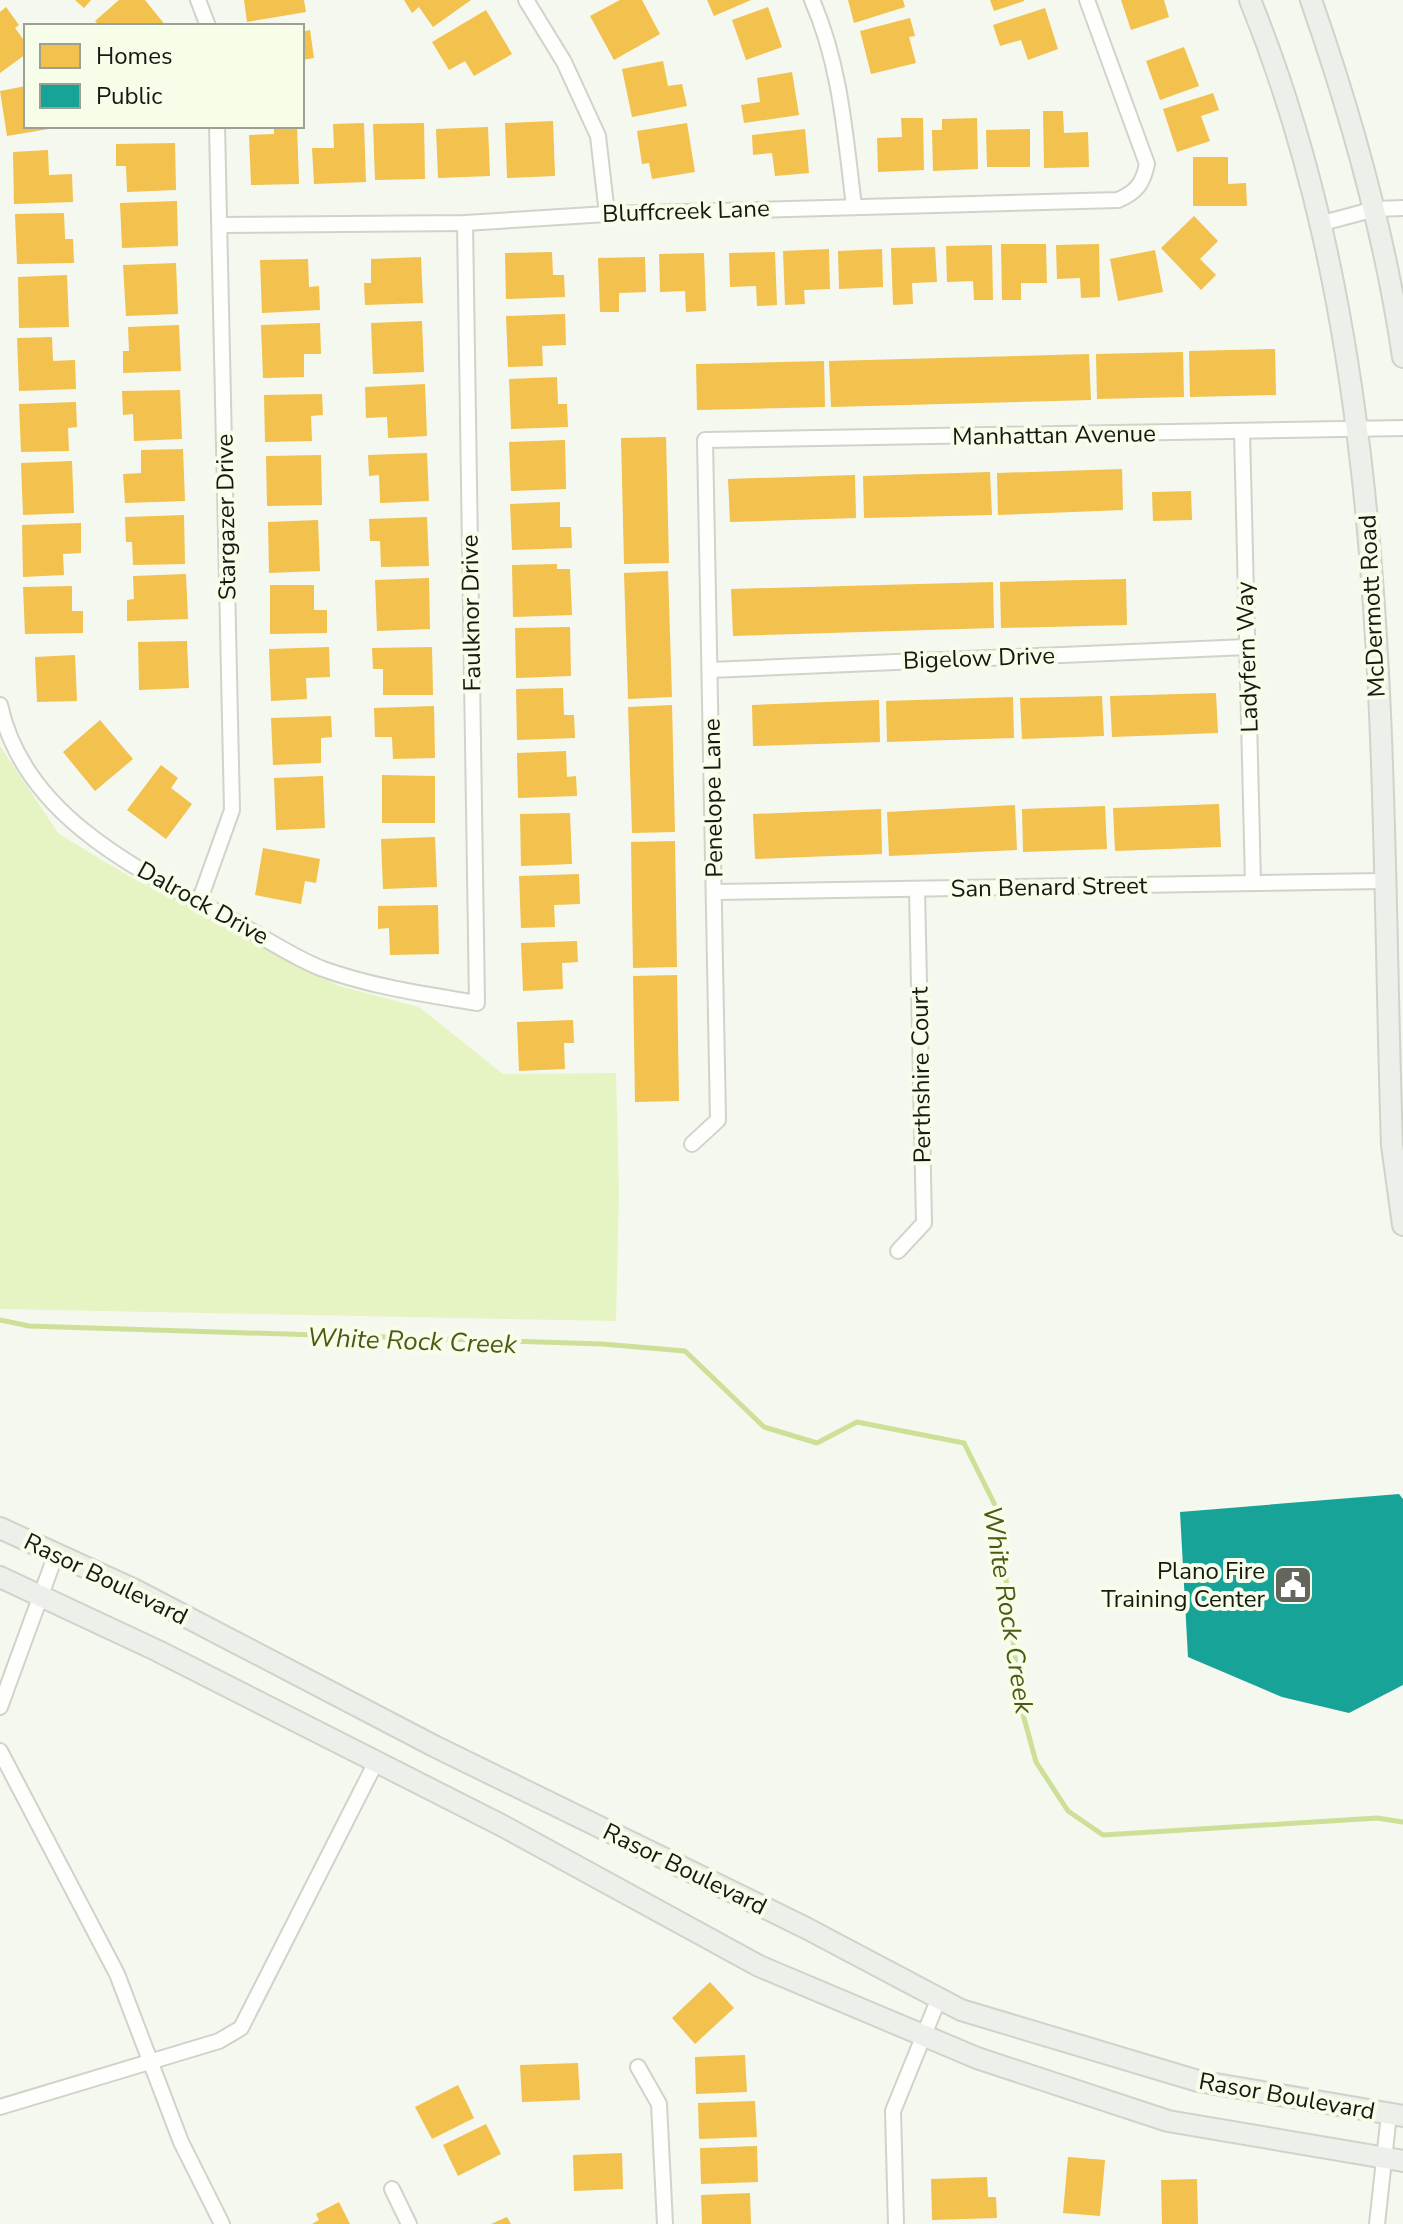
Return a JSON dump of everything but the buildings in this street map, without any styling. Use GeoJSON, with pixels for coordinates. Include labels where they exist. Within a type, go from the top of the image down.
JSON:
{"type":"FeatureCollection","features":[{"type":"Feature","properties":{"kind":"main road"},"geometry":{"type":"LineString","coordinates":[[1311,0],[1346,99],[1375,209],[1403,357]]}},
{"type":"Feature","properties":{"kind":"main road","name":"McDermott Road"},"geometry":{"type":"LineString","coordinates":[[1257,2],[1293,120],[1319,224],[1340,314],[1359,429],[1393,880],[1392,1145],[1403,1225]]}},
{"type":"Feature","properties":{"kind":"main road","name":"Rasor Boulevard"},"geometry":{"type":"LineString","coordinates":[[0,1528],[135,1590],[436,1747],[806,1928],[961,2010],[1198,2081],[1396,2115]]}},
{"type":"Feature","properties":{"kind":"main road","name":"Rasor Boulevard"},"geometry":{"type":"LineString","coordinates":[[0,1577],[376,1762],[759,1966],[977,2058],[1168,2121],[1393,2160]]}},
{"type":"Feature","properties":{"kind":"street"},"geometry":{"type":"LineString","coordinates":[[198,0],[207,24]]}},
{"type":"Feature","properties":{"kind":"street"},"geometry":{"type":"LineString","coordinates":[[526,0],[564,62],[598,136],[607,214]]}},
{"type":"Feature","properties":{"kind":"street"},"geometry":{"type":"LineString","coordinates":[[812,0],[832,56],[846,121],[854,206]]}},
{"type":"Feature","properties":{"kind":"street","name":"Bluffcreek Lane"},"geometry":{"type":"LineString","coordinates":[[221,225],[465,223],[607,214],[1118,200],[1134,193],[1144,180],[1147,164],[1087,0]]}},
{"type":"Feature","properties":{"kind":"street","name":"Stargazer Drive"},"geometry":{"type":"LineString","coordinates":[[199,902],[232,810],[217,128]]}},
{"type":"Feature","properties":{"kind":"street"},"geometry":{"type":"LineString","coordinates":[[1319,224],[1375,209],[1403,208]]}},
{"type":"Feature","properties":{"kind":"street","name":"Faulknor Drive"},"geometry":{"type":"LineString","coordinates":[[465,223],[477,1003]]}},
{"type":"Feature","properties":{"kind":"street","name":"Manhattan Avenue"},"geometry":{"type":"LineString","coordinates":[[705,440],[1403,428]]}},
{"type":"Feature","properties":{"kind":"street","name":"Ladyfern Way"},"geometry":{"type":"LineString","coordinates":[[1242,431],[1253,883]]}},
{"type":"Feature","properties":{"kind":"street","name":"Penelope Lane"},"geometry":{"type":"LineString","coordinates":[[692,1144],[718,1120],[705,440]]}},
{"type":"Feature","properties":{"kind":"street","name":"Bigelow Drive"},"geometry":{"type":"LineString","coordinates":[[710,670],[1247,647]]}},
{"type":"Feature","properties":{"kind":"street","name":"Dalrock Drive"},"geometry":{"type":"LineString","coordinates":[[0,705],[13,746],[38,784],[86,836],[320,967],[379,987],[477,1003]]}},
{"type":"Feature","properties":{"kind":"street","name":"San Benard Street"},"geometry":{"type":"LineString","coordinates":[[715,892],[1393,880]]}},
{"type":"Feature","properties":{"kind":"street","name":"Perthshire Court"},"geometry":{"type":"LineString","coordinates":[[898,1251],[924,1223],[917,889]]}},
{"type":"Feature","properties":{"kind":"street"},"geometry":{"type":"LineString","coordinates":[[0,1707],[56,1554]]}},
{"type":"Feature","properties":{"kind":"street"},"geometry":{"type":"LineString","coordinates":[[0,1751],[117,1974],[181,2142],[214,2202],[222,2224]]}},
{"type":"Feature","properties":{"kind":"street"},"geometry":{"type":"LineString","coordinates":[[0,2107],[219,2041],[241,2028],[376,1762]]}},
{"type":"Feature","properties":{"kind":"street"},"geometry":{"type":"LineString","coordinates":[[896,2224],[893,2111],[939,1998]]}},
{"type":"Feature","properties":{"kind":"street"},"geometry":{"type":"LineString","coordinates":[[638,2067],[659,2104],[665,2224]]}},
{"type":"Feature","properties":{"kind":"street"},"geometry":{"type":"LineString","coordinates":[[1377,2224],[1393,2160],[1396,2115]]}},
{"type":"Feature","properties":{"kind":"street"},"geometry":{"type":"LineString","coordinates":[[392,2189],[409,2224]]}},
{"type":"Feature","properties":{"kind":"green space"},"geometry":{"type":"Polygon","coordinates":[[[0,746],[59,834],[129,876],[339,986],[419,1007],[503,1074],[616,1073],[619,1192],[616,1321],[0,1309],[0,746]]]}},
{"type":"Feature","properties":{"kind":"waterway","name":"White Rock Creek"},"geometry":{"type":"LineString","coordinates":[[0,1320],[29,1326],[602,1344],[685,1351],[764,1427],[817,1443],[857,1422],[964,1443],[998,1511],[1021,1707],[1036,1762],[1068,1811],[1103,1835],[1377,1818],[1403,1822]]}},
{"type":"Feature","properties":{"kind":"place","name":"Plano Fire Training Center"},"geometry":{"type":"Point","coordinates":[1293,1585]}}]}
